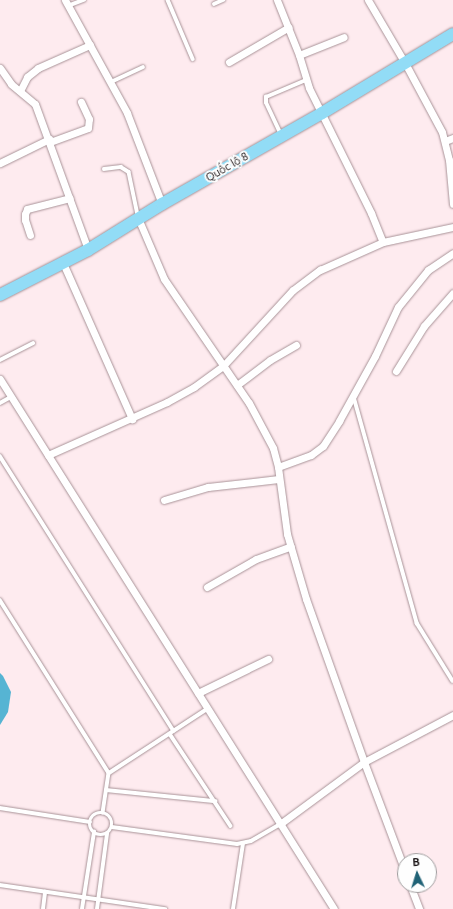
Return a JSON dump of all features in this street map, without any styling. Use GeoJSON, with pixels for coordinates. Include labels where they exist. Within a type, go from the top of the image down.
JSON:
{"type":"FeatureCollection","features":[{"type":"Feature","properties":{"kind":"highway","name":"Quốc lộ 8"},"geometry":{"type":"LineString","coordinates":[[0,295],[88,250],[138,218],[322,113],[453,34]]}},
{"type":"Feature","properties":{"kind":"street"},"geometry":{"type":"LineString","coordinates":[[277,0],[289,27],[306,80],[371,213],[383,242]]}},
{"type":"Feature","properties":{"kind":"street"},"geometry":{"type":"LineString","coordinates":[[368,0],[405,63],[437,122],[445,141],[453,204]]}},
{"type":"Feature","properties":{"kind":"street"},"geometry":{"type":"LineString","coordinates":[[66,3],[111,82],[135,130],[162,204]]}},
{"type":"Feature","properties":{"kind":"street"},"geometry":{"type":"LineString","coordinates":[[229,62],[289,27]]}},
{"type":"Feature","properties":{"kind":"street"},"geometry":{"type":"LineString","coordinates":[[299,55],[344,37]]}},
{"type":"Feature","properties":{"kind":"street"},"geometry":{"type":"LineString","coordinates":[[20,91],[28,77],[38,68],[90,44]]}},
{"type":"Feature","properties":{"kind":"street"},"geometry":{"type":"LineString","coordinates":[[0,68],[7,80],[36,104],[88,250]]}},
{"type":"Feature","properties":{"kind":"street"},"geometry":{"type":"LineString","coordinates":[[0,163],[49,140],[88,128],[89,119],[81,102]]}},
{"type":"Feature","properties":{"kind":"street"},"geometry":{"type":"LineString","coordinates":[[445,141],[453,138]]}},
{"type":"Feature","properties":{"kind":"street"},"geometry":{"type":"LineString","coordinates":[[30,235],[25,220],[27,209],[70,198]]}},
{"type":"Feature","properties":{"kind":"street"},"geometry":{"type":"LineString","coordinates":[[138,218],[164,279],[237,385],[268,437],[278,467],[285,523],[290,546],[306,598],[364,762],[398,853]]}},
{"type":"Feature","properties":{"kind":"street"},"geometry":{"type":"LineString","coordinates":[[48,455],[132,419],[194,387],[223,366],[287,297],[308,278],[330,265],[383,242],[453,227]]}},
{"type":"Feature","properties":{"kind":"street"},"geometry":{"type":"LineString","coordinates":[[278,467],[319,450],[339,422],[375,356],[398,307],[428,270],[453,253]]}},
{"type":"Feature","properties":{"kind":"street"},"geometry":{"type":"LineString","coordinates":[[64,263],[132,419]]}},
{"type":"Feature","properties":{"kind":"street"},"geometry":{"type":"LineString","coordinates":[[396,371],[424,326],[453,293]]}},
{"type":"Feature","properties":{"kind":"street"},"geometry":{"type":"LineString","coordinates":[[237,385],[270,360],[296,345]]}},
{"type":"Feature","properties":{"kind":"street"},"geometry":{"type":"LineString","coordinates":[[0,379],[334,909]]}},
{"type":"Feature","properties":{"kind":"street"},"geometry":{"type":"LineString","coordinates":[[164,500],[208,487],[280,479]]}},
{"type":"Feature","properties":{"kind":"street"},"geometry":{"type":"LineString","coordinates":[[207,587],[251,562],[290,546]]}},
{"type":"Feature","properties":{"kind":"street"},"geometry":{"type":"LineString","coordinates":[[198,693],[268,660]]}},
{"type":"Feature","properties":{"kind":"street"},"geometry":{"type":"LineString","coordinates":[[280,824],[364,762],[453,715]]}},
{"type":"Feature","properties":{"kind":"street"},"geometry":{"type":"LineString","coordinates":[[413,893],[419,909]]}},
{"type":"Feature","properties":{"kind":"lane"},"geometry":{"type":"LineString","coordinates":[[66,3],[84,0]]}},
{"type":"Feature","properties":{"kind":"lane"},"geometry":{"type":"LineString","coordinates":[[168,0],[193,59]]}},
{"type":"Feature","properties":{"kind":"lane"},"geometry":{"type":"LineString","coordinates":[[214,4],[223,0]]}},
{"type":"Feature","properties":{"kind":"lane"},"geometry":{"type":"LineString","coordinates":[[111,82],[143,67]]}},
{"type":"Feature","properties":{"kind":"lane"},"geometry":{"type":"LineString","coordinates":[[281,136],[266,103],[266,97],[306,80]]}},
{"type":"Feature","properties":{"kind":"lane"},"geometry":{"type":"LineString","coordinates":[[104,169],[121,167],[129,172],[138,218]]}},
{"type":"Feature","properties":{"kind":"lane"},"geometry":{"type":"LineString","coordinates":[[0,360],[33,343]]}},
{"type":"Feature","properties":{"kind":"lane"},"geometry":{"type":"LineString","coordinates":[[353,396],[417,623],[421,632],[453,680]]}},
{"type":"Feature","properties":{"kind":"lane"},"geometry":{"type":"LineString","coordinates":[[0,403],[11,397]]}},
{"type":"Feature","properties":{"kind":"lane"},"geometry":{"type":"LineString","coordinates":[[0,456],[174,731]]}},
{"type":"Feature","properties":{"kind":"lane"},"geometry":{"type":"LineString","coordinates":[[0,600],[109,773],[103,813]]}},
{"type":"Feature","properties":{"kind":"lane"},"geometry":{"type":"LineString","coordinates":[[109,773],[207,709]]}},
{"type":"Feature","properties":{"kind":"lane"},"geometry":{"type":"LineString","coordinates":[[170,734],[231,826]]}},
{"type":"Feature","properties":{"kind":"lane"},"geometry":{"type":"LineString","coordinates":[[106,790],[215,801]]}},
{"type":"Feature","properties":{"kind":"lane"},"geometry":{"type":"LineString","coordinates":[[0,808],[90,822]]}},
{"type":"Feature","properties":{"kind":"lane"},"geometry":{"type":"LineString","coordinates":[[82,909],[94,832],[90,822],[93,816],[103,813]]}},
{"type":"Feature","properties":{"kind":"lane"},"geometry":{"type":"LineString","coordinates":[[97,909],[107,834],[112,827],[111,819],[103,813]]}},
{"type":"Feature","properties":{"kind":"lane"},"geometry":{"type":"LineString","coordinates":[[112,827],[230,844],[243,844],[280,824]]}},
{"type":"Feature","properties":{"kind":"lane"},"geometry":{"type":"LineString","coordinates":[[94,832],[100,835],[107,834]]}},
{"type":"Feature","properties":{"kind":"lane"},"geometry":{"type":"LineString","coordinates":[[233,909],[243,844]]}},
{"type":"Feature","properties":{"kind":"lane"},"geometry":{"type":"LineString","coordinates":[[0,885],[98,899],[136,907],[165,909]]}},
{"type":"Feature","properties":{"kind":"lane"},"geometry":{"type":"LineString","coordinates":[[43,909],[45,892]]}},
{"type":"Feature","properties":{"kind":"water"},"geometry":{"type":"Polygon","coordinates":[[[0,673],[11,692],[8,712],[0,725],[0,673]]]}}]}
